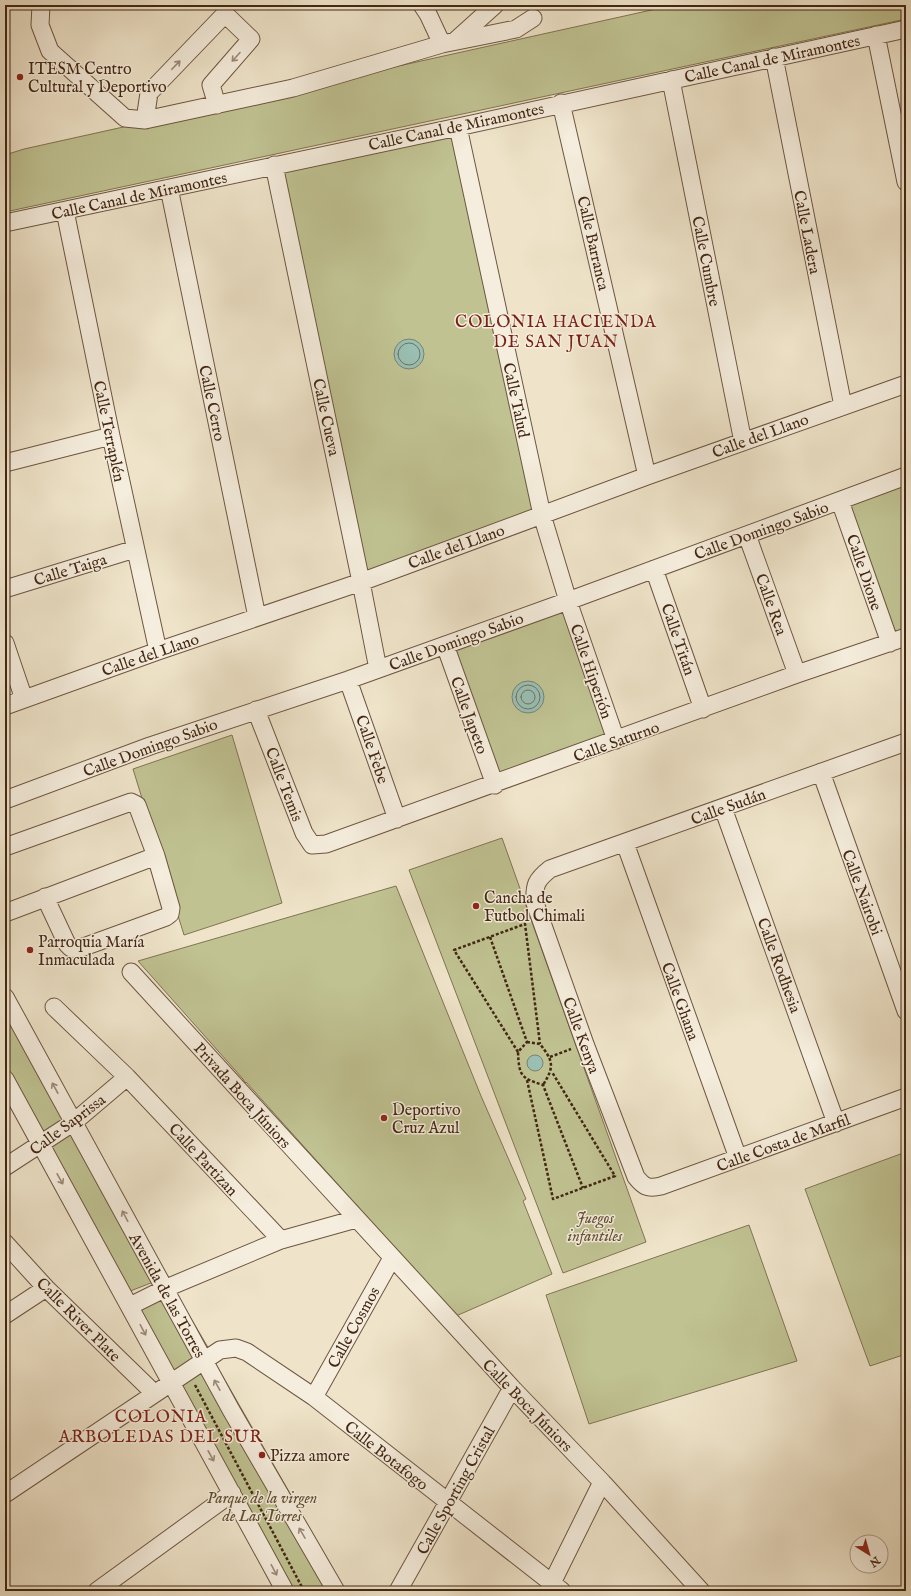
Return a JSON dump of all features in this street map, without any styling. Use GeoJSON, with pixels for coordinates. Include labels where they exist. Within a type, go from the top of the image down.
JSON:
{"type":"FeatureCollection","features":[{"type":"Feature","properties":{"kind":"street"},"geometry":{"type":"LineString","coordinates":[[41,5],[40,25],[50,51],[125,118],[145,120],[294,88],[449,43],[516,29],[533,18]]}},
{"type":"Feature","properties":{"kind":"street"},"geometry":{"type":"LineString","coordinates":[[449,43],[495,5]]}},
{"type":"Feature","properties":{"kind":"street"},"geometry":{"type":"LineString","coordinates":[[429,8],[449,43]]}},
{"type":"Feature","properties":{"kind":"street"},"geometry":{"type":"LineString","coordinates":[[145,120],[149,93],[225,14],[251,39],[211,85],[217,105]]}},
{"type":"Feature","properties":{"kind":"street","name":"Calle Canal de Miramontes"},"geometry":{"type":"LineString","coordinates":[[5,223],[458,127],[561,103],[906,29]]}},
{"type":"Feature","properties":{"kind":"street"},"geometry":{"type":"LineString","coordinates":[[876,35],[906,182]]}},
{"type":"Feature","properties":{"kind":"street","name":"Calle Ladera"},"geometry":{"type":"LineString","coordinates":[[774,58],[843,406]]}},
{"type":"Feature","properties":{"kind":"street","name":"Calle Cumbre"},"geometry":{"type":"LineString","coordinates":[[671,80],[743,442]]}},
{"type":"Feature","properties":{"kind":"street","name":"Calle Barranca"},"geometry":{"type":"LineString","coordinates":[[561,103],[647,476]]}},
{"type":"Feature","properties":{"kind":"street","name":"Calle Talud"},"geometry":{"type":"LineString","coordinates":[[458,127],[542,515],[568,601]]}},
{"type":"Feature","properties":{"kind":"street","name":"Calle Cueva"},"geometry":{"type":"LineString","coordinates":[[274,165],[378,669]]}},
{"type":"Feature","properties":{"kind":"street","name":"Calle Cerro"},"geometry":{"type":"LineString","coordinates":[[169,188],[257,617]]}},
{"type":"Feature","properties":{"kind":"street","name":"Calle Terraplén"},"geometry":{"type":"LineString","coordinates":[[64,211],[158,651]]}},
{"type":"Feature","properties":{"kind":"street","name":"Calle del Llano"},"geometry":{"type":"LineString","coordinates":[[5,706],[158,651],[361,582],[647,476],[906,384]]}},
{"type":"Feature","properties":{"kind":"street"},"geometry":{"type":"LineString","coordinates":[[5,463],[111,436]]}},
{"type":"Feature","properties":{"kind":"street","name":"Calle Domingo Sabio"},"geometry":{"type":"LineString","coordinates":[[5,800],[150,746],[348,680],[568,601],[906,476]]}},
{"type":"Feature","properties":{"kind":"street","name":"Calle Dione"},"geometry":{"type":"LineString","coordinates":[[840,501],[898,640]]}},
{"type":"Feature","properties":{"kind":"street","name":"Calle Rea"},"geometry":{"type":"LineString","coordinates":[[747,535],[797,674]]}},
{"type":"Feature","properties":{"kind":"street","name":"Calle Taiga"},"geometry":{"type":"LineString","coordinates":[[5,589],[135,549]]}},
{"type":"Feature","properties":{"kind":"street","name":"Calle Titán"},"geometry":{"type":"LineString","coordinates":[[654,569],[703,709]]}},
{"type":"Feature","properties":{"kind":"street","name":"Calle Hiperión"},"geometry":{"type":"LineString","coordinates":[[568,601],[616,740]]}},
{"type":"Feature","properties":{"kind":"street","name":"Calle Saturno"},"geometry":{"type":"LineString","coordinates":[[326,844],[797,674],[898,640]]}},
{"type":"Feature","properties":{"kind":"street"},"geometry":{"type":"LineString","coordinates":[[5,643],[24,699]]}},
{"type":"Feature","properties":{"kind":"street","name":"Calle Japeto"},"geometry":{"type":"LineString","coordinates":[[445,645],[495,784]]}},
{"type":"Feature","properties":{"kind":"street","name":"Calle Febe"},"geometry":{"type":"LineString","coordinates":[[348,680],[397,819]]}},
{"type":"Feature","properties":{"kind":"street","name":"Calle Temis"},"geometry":{"type":"LineString","coordinates":[[256,710],[304,833],[312,844],[326,844]]}},
{"type":"Feature","properties":{"kind":"street","name":"Calle Sudán"},"geometry":{"type":"LineString","coordinates":[[550,868],[625,843],[906,742]]}},
{"type":"Feature","properties":{"kind":"street","name":"Calle Nairobi"},"geometry":{"type":"LineString","coordinates":[[821,772],[906,1011]]}},
{"type":"Feature","properties":{"kind":"street"},"geometry":{"type":"LineString","coordinates":[[5,847],[131,802],[137,805],[141,812],[156,856],[171,908],[170,914],[166,917],[78,949],[71,948],[67,944],[45,897]]}},
{"type":"Feature","properties":{"kind":"street","name":"Calle Rodhesia"},"geometry":{"type":"LineString","coordinates":[[723,808],[836,1123]]}},
{"type":"Feature","properties":{"kind":"street","name":"Calle Ghana"},"geometry":{"type":"LineString","coordinates":[[625,843],[738,1158]]}},
{"type":"Feature","properties":{"kind":"street"},"geometry":{"type":"LineString","coordinates":[[5,913],[156,856]]}},
{"type":"Feature","properties":{"kind":"street","name":"Calle Kenya"},"geometry":{"type":"LineString","coordinates":[[550,868],[536,882],[534,892],[535,903],[585,1044],[636,1177],[642,1184],[651,1188],[661,1186]]}},
{"type":"Feature","properties":{"kind":"street","name":"Privada Boca Júniors"},"geometry":{"type":"LineString","coordinates":[[131,972],[356,1219]]}},
{"type":"Feature","properties":{"kind":"street","name":"Avenida de las Torres"},"geometry":{"type":"LineString","coordinates":[[5,997],[231,1410],[336,1591]]}},
{"type":"Feature","properties":{"kind":"street","name":"Calle Partizan"},"geometry":{"type":"LineString","coordinates":[[54,1007],[127,1077],[281,1240]]}},
{"type":"Feature","properties":{"kind":"street","name":"Calle Saprissa"},"geometry":{"type":"LineString","coordinates":[[5,1167],[41,1145],[74,1122],[127,1077]]}},
{"type":"Feature","properties":{"kind":"street"},"geometry":{"type":"LineString","coordinates":[[5,1079],[285,1591]]}},
{"type":"Feature","properties":{"kind":"street","name":"Calle Costa de Marfil"},"geometry":{"type":"LineString","coordinates":[[661,1186],[906,1097]]}},
{"type":"Feature","properties":{"kind":"street"},"geometry":{"type":"LineString","coordinates":[[130,1306],[164,1289],[281,1240],[356,1219]]}},
{"type":"Feature","properties":{"kind":"street","name":"Calle Boca Júniors"},"geometry":{"type":"LineString","coordinates":[[356,1219],[512,1388],[602,1482],[701,1591]]}},
{"type":"Feature","properties":{"kind":"street","name":"Calle River Plate"},"geometry":{"type":"LineString","coordinates":[[5,1243],[46,1288],[154,1393]]}},
{"type":"Feature","properties":{"kind":"street","name":"Calle Cosmos"},"geometry":{"type":"LineString","coordinates":[[314,1397],[392,1258]]}},
{"type":"Feature","properties":{"kind":"street"},"geometry":{"type":"LineString","coordinates":[[5,1315],[46,1288]]}},
{"type":"Feature","properties":{"kind":"street","name":"Calle Botafogo"},"geometry":{"type":"LineString","coordinates":[[5,1494],[220,1350],[230,1347],[242,1349],[314,1397],[554,1588]]}},
{"type":"Feature","properties":{"kind":"street","name":"Calle Sporting Cristal"},"geometry":{"type":"LineString","coordinates":[[398,1591],[512,1388]]}},
{"type":"Feature","properties":{"kind":"street"},"geometry":{"type":"LineString","coordinates":[[554,1588],[602,1482]]}},
{"type":"Feature","properties":{"kind":"street"},"geometry":{"type":"LineString","coordinates":[[97,1591],[232,1493]]}},
{"type":"Feature","properties":{"kind":"path"},"geometry":{"type":"LineString","coordinates":[[525,924],[540,1044],[550,1057],[552,1072],[615,1176],[553,1199],[527,1080],[518,1068],[518,1052],[454,950],[490,937],[525,924]]}},
{"type":"Feature","properties":{"kind":"path"},"geometry":{"type":"LineString","coordinates":[[490,937],[527,1042]]}},
{"type":"Feature","properties":{"kind":"path"},"geometry":{"type":"LineString","coordinates":[[527,1042],[540,1044]]}},
{"type":"Feature","properties":{"kind":"path"},"geometry":{"type":"LineString","coordinates":[[518,1052],[527,1042]]}},
{"type":"Feature","properties":{"kind":"path"},"geometry":{"type":"LineString","coordinates":[[550,1057],[585,1044]]}},
{"type":"Feature","properties":{"kind":"path"},"geometry":{"type":"LineString","coordinates":[[543,1085],[552,1072]]}},
{"type":"Feature","properties":{"kind":"path"},"geometry":{"type":"LineString","coordinates":[[527,1080],[543,1085]]}},
{"type":"Feature","properties":{"kind":"path"},"geometry":{"type":"LineString","coordinates":[[543,1085],[583,1188]]}},
{"type":"Feature","properties":{"kind":"path"},"geometry":{"type":"LineString","coordinates":[[188,1371],[304,1591]]}},
{"type":"Feature","properties":{"kind":"green space"},"geometry":{"type":"Polygon","coordinates":[[[674,5],[906,5],[906,19],[5,212],[5,155],[24,149],[674,5]]]}},
{"type":"Feature","properties":{"kind":"green space"},"geometry":{"type":"Polygon","coordinates":[[[456,132],[535,512],[366,577],[280,169],[456,132]]]}},
{"type":"Feature","properties":{"kind":"green space"},"geometry":{"type":"Polygon","coordinates":[[[906,484],[906,635],[892,640],[847,505],[906,484]]]}},
{"type":"Feature","properties":{"kind":"green space"},"geometry":{"type":"Polygon","coordinates":[[[567,604],[615,740],[495,784],[449,647],[567,604]]]}},
{"type":"Feature","properties":{"kind":"green space"},"geometry":{"type":"Polygon","coordinates":[[[232,735],[282,903],[184,935],[133,769],[232,735]]]}},
{"type":"Feature","properties":{"kind":"green space","name":"Juegos infantiles"},"geometry":{"type":"Polygon","coordinates":[[[502,838],[646,1242],[563,1273],[409,870],[502,838]]]}},
{"type":"Feature","properties":{"kind":"green space","name":"Deportivo Cruz Azul"},"geometry":{"type":"Polygon","coordinates":[[[396,886],[481,1096],[526,1199],[523,1201],[552,1274],[456,1316],[246,1082],[245,1083],[138,961],[396,886]]]}},
{"type":"Feature","properties":{"kind":"green space"},"geometry":{"type":"Polygon","coordinates":[[[5,997],[73,1117],[33,1144],[5,1091],[5,997]]]}},
{"type":"Feature","properties":{"kind":"green space"},"geometry":{"type":"Polygon","coordinates":[[[77,1123],[161,1279],[115,1297],[38,1151],[77,1123]]]}},
{"type":"Feature","properties":{"kind":"green space"},"geometry":{"type":"Polygon","coordinates":[[[906,1152],[906,1354],[870,1366],[805,1189],[906,1152]]]}},
{"type":"Feature","properties":{"kind":"green space"},"geometry":{"type":"Polygon","coordinates":[[[749,1225],[797,1361],[589,1424],[546,1295],[749,1225]]]}},
{"type":"Feature","properties":{"kind":"green space"},"geometry":{"type":"Polygon","coordinates":[[[170,1283],[209,1349],[163,1380],[120,1304],[170,1283]]]}},
{"type":"Feature","properties":{"kind":"green space","name":"Parque de la virgen de Las Torres"},"geometry":{"type":"Polygon","coordinates":[[[214,1361],[288,1490],[339,1591],[275,1591],[169,1392],[214,1361]]]}},
{"type":"Feature","properties":{"kind":"water"},"geometry":{"type":"Polygon","coordinates":[[[409,339],[420,343],[424,354],[420,365],[409,369],[398,365],[394,354],[398,343],[409,339]]]}},
{"type":"Feature","properties":{"kind":"water"},"geometry":{"type":"Polygon","coordinates":[[[525,681],[531,681],[541,688],[544,697],[543,703],[537,710],[531,713],[525,713],[515,706],[512,700],[512,694],[519,684],[525,681]]]}},
{"type":"Feature","properties":{"kind":"water"},"geometry":{"type":"Polygon","coordinates":[[[532,1055],[538,1055],[543,1060],[541,1069],[538,1071],[532,1071],[527,1066],[527,1060],[532,1055]]]}},
{"type":"Feature","properties":{"kind":"place","name":"ITESM Centro Cultural y Deportivo"},"geometry":{"type":"Point","coordinates":[20,77]}},
{"type":"Feature","properties":{"kind":"place","name":"Cancha de Futbol Chimali"},"geometry":{"type":"Point","coordinates":[476,906]}},
{"type":"Feature","properties":{"kind":"place","name":"Parroquia María Inmaculada"},"geometry":{"type":"Point","coordinates":[30,950]}},
{"type":"Feature","properties":{"kind":"place","name":"Deportivo Cruz Azul"},"geometry":{"type":"Point","coordinates":[384,1118]}},
{"type":"Feature","properties":{"kind":"place","name":"Pizza amore"},"geometry":{"type":"Point","coordinates":[262,1455]}},
{"type":"Feature","properties":{"kind":"district","name":"COLONIA HACIENDA DE SAN JUAN"},"geometry":{"type":"Point","coordinates":[556,331]}},
{"type":"Feature","properties":{"kind":"district","name":"COLONIA ARBOLEDAS DEL SUR"},"geometry":{"type":"Point","coordinates":[161,1426]}}]}
